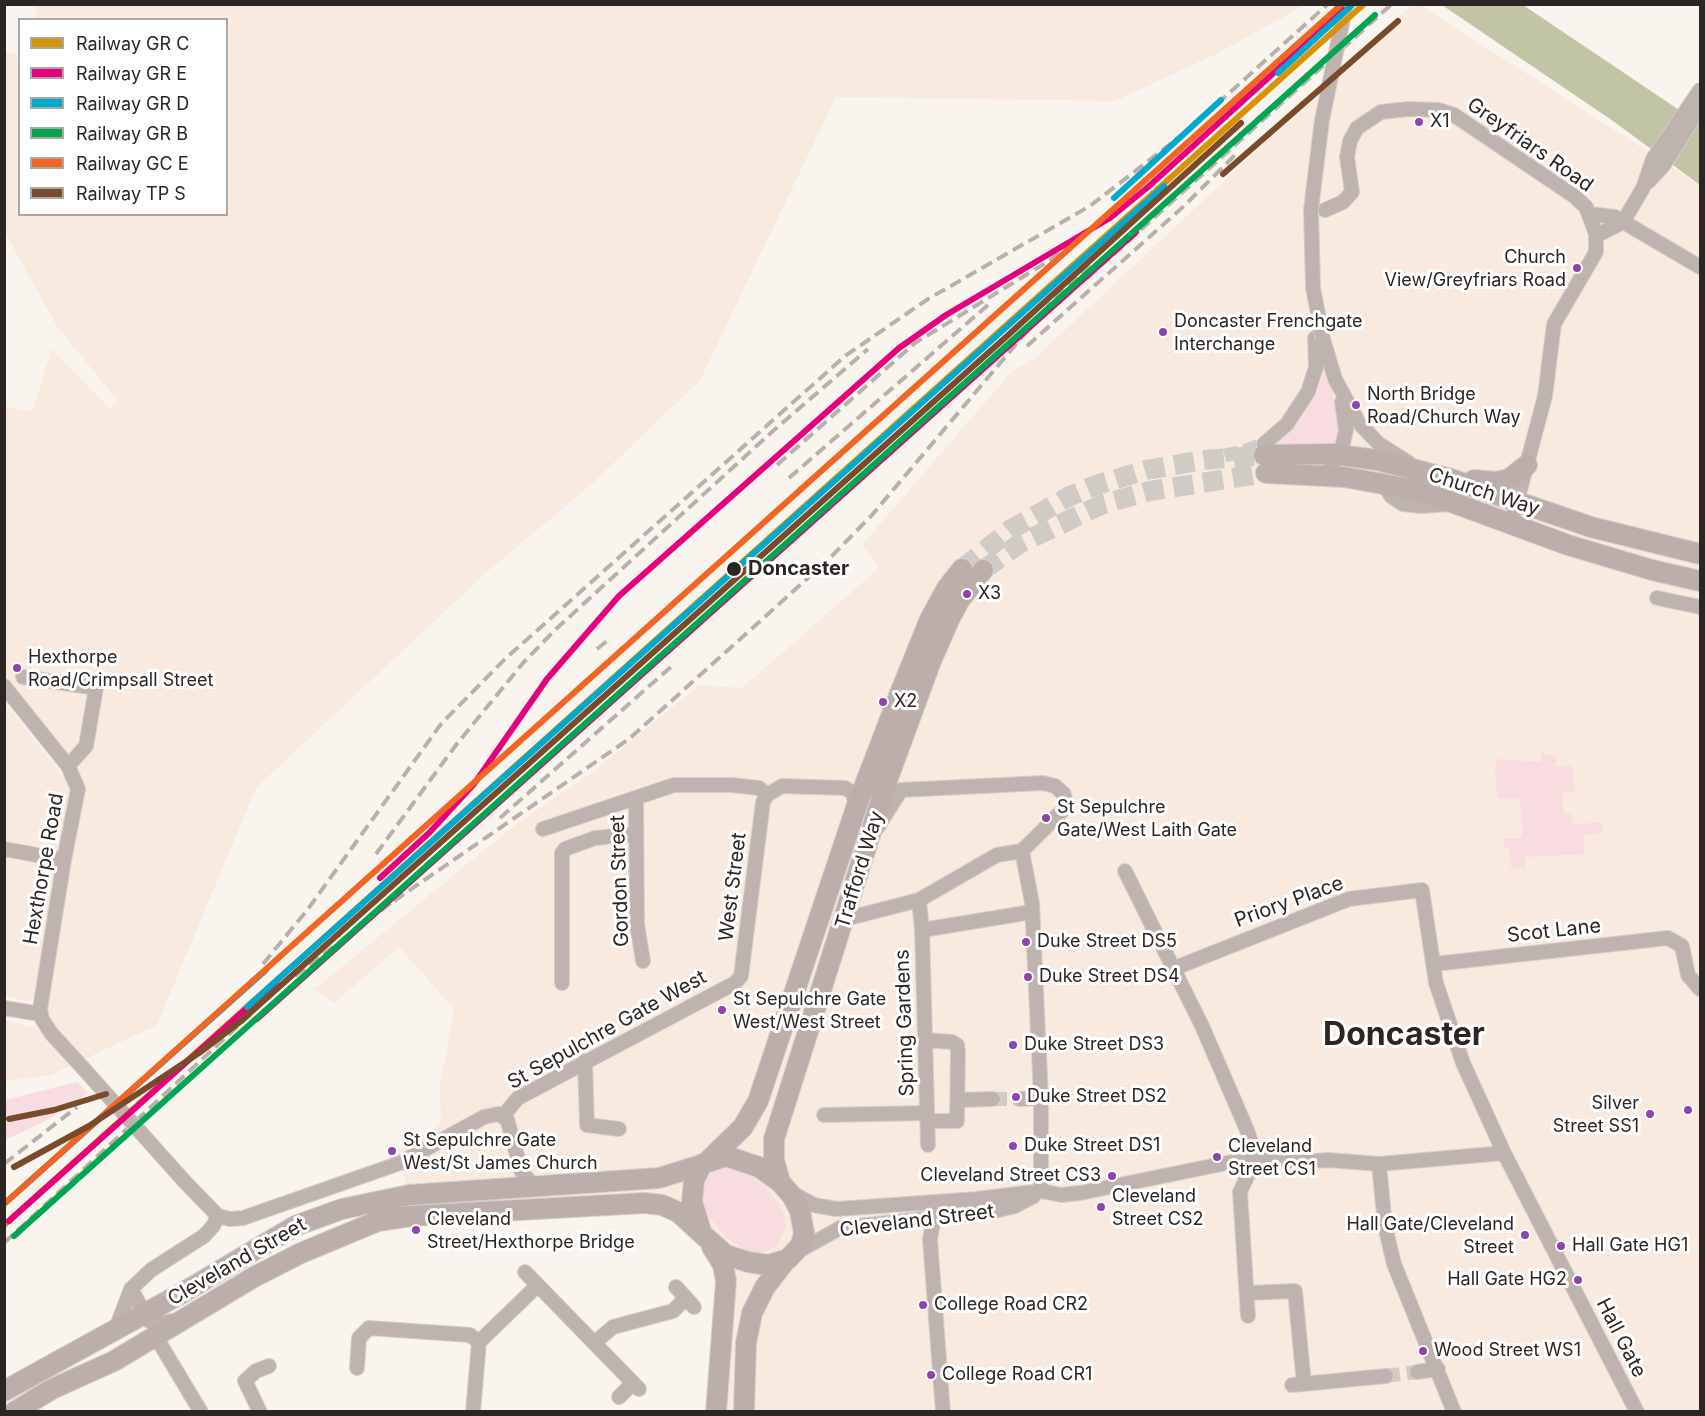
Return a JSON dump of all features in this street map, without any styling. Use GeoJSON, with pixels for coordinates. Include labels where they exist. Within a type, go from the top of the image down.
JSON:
{"type":"FeatureCollection","features":[{"type":"Feature","properties":{"kind":"highway","name":"Church Way"},"geometry":{"type":"LineString","coordinates":[[1265,457],[1339,455],[1377,460],[1442,477],[1600,530],[1701,554]]}},
{"type":"Feature","properties":{"kind":"highway"},"geometry":{"type":"LineString","coordinates":[[1265,457],[1326,475]]}},
{"type":"Feature","properties":{"kind":"highway"},"geometry":{"type":"LineString","coordinates":[[1442,477],[1497,482],[1509,479],[1527,465]]}},
{"type":"Feature","properties":{"kind":"highway","name":"Church Way"},"geometry":{"type":"LineString","coordinates":[[1326,475],[1383,483],[1456,503],[1633,565],[1701,581]]}},
{"type":"Feature","properties":{"kind":"highway","name":"Trafford Way"},"geometry":{"type":"LineString","coordinates":[[706,1162],[743,1127],[758,1101],[856,808],[930,619],[947,588],[962,569]]}},
{"type":"Feature","properties":{"kind":"highway","name":"Trafford Way"},"geometry":{"type":"LineString","coordinates":[[785,1186],[774,1160],[774,1139],[902,737],[931,661],[959,601],[983,570]]}},
{"type":"Feature","properties":{"kind":"highway"},"geometry":{"type":"LineString","coordinates":[[716,1412],[726,1281],[719,1256],[697,1225],[692,1195],[706,1162],[726,1156],[739,1158],[759,1167],[785,1186],[798,1206],[804,1227],[802,1242],[765,1287],[752,1313],[747,1343],[744,1412]]}},
{"type":"Feature","properties":{"kind":"highway","name":"Cleveland Street"},"geometry":{"type":"LineString","coordinates":[[4,1391],[115,1331],[296,1226],[342,1209],[409,1195],[527,1183],[658,1178],[706,1162]]}},
{"type":"Feature","properties":{"kind":"highway","name":"Cleveland Street"},"geometry":{"type":"LineString","coordinates":[[14,1412],[156,1337],[255,1277],[362,1226],[411,1216],[651,1203],[678,1212],[705,1238]]}},
{"type":"Feature","properties":{"kind":"highway"},"geometry":{"type":"LineString","coordinates":[[705,1238],[726,1255],[748,1262],[768,1265],[790,1257]]}},
{"type":"Feature","properties":{"kind":"street"},"geometry":{"type":"LineString","coordinates":[[1326,475],[1339,455],[1346,430],[1345,414],[1319,339],[1308,265],[1307,178],[1314,126],[1340,4]]}},
{"type":"Feature","properties":{"kind":"street"},"geometry":{"type":"LineString","coordinates":[[1265,457],[1293,418],[1308,392],[1316,367],[1319,339],[1312,281],[1311,209],[1322,120],[1346,4]]}},
{"type":"Feature","properties":{"kind":"street"},"geometry":{"type":"LineString","coordinates":[[1511,524],[1545,396],[1554,324],[1594,256],[1593,225],[1623,222],[1658,162],[1695,110],[1701,90]]}},
{"type":"Feature","properties":{"kind":"street","name":"Greyfriars Road"},"geometry":{"type":"LineString","coordinates":[[1325,210],[1349,197],[1352,187],[1347,157],[1350,141],[1362,123],[1381,112],[1408,109],[1444,111],[1574,196],[1593,225],[1607,215],[1701,267]]}},
{"type":"Feature","properties":{"kind":"street"},"geometry":{"type":"LineString","coordinates":[[1335,380],[1351,411],[1372,438],[1401,458],[1442,477]]}},
{"type":"Feature","properties":{"kind":"street"},"geometry":{"type":"LineString","coordinates":[[1658,598],[1701,607]]}},
{"type":"Feature","properties":{"kind":"street"},"geometry":{"type":"LineString","coordinates":[[23,677],[96,688],[86,746],[68,766]]}},
{"type":"Feature","properties":{"kind":"street","name":"Hexthorpe Road"},"geometry":{"type":"LineString","coordinates":[[4,686],[68,766],[78,789],[64,860],[41,1014]]}},
{"type":"Feature","properties":{"kind":"street"},"geometry":{"type":"LineString","coordinates":[[845,919],[919,900],[997,855],[1022,851],[1066,807],[1065,794],[1055,786],[1043,783],[901,790],[870,838]]}},
{"type":"Feature","properties":{"kind":"street"},"geometry":{"type":"LineString","coordinates":[[543,829],[675,785],[732,785],[759,788],[767,795],[782,786],[845,788],[853,793],[856,808]]}},
{"type":"Feature","properties":{"kind":"street","name":"West Street"},"geometry":{"type":"LineString","coordinates":[[735,983],[743,969],[763,802],[767,795]]}},
{"type":"Feature","properties":{"kind":"street","name":"Gordon Street"},"geometry":{"type":"LineString","coordinates":[[636,799],[637,924],[644,961]]}},
{"type":"Feature","properties":{"kind":"street"},"geometry":{"type":"LineString","coordinates":[[562,983],[562,853],[565,849],[595,838],[636,834]]}},
{"type":"Feature","properties":{"kind":"street"},"geometry":{"type":"LineString","coordinates":[[4,849],[64,860]]}},
{"type":"Feature","properties":{"kind":"street"},"geometry":{"type":"LineString","coordinates":[[1022,851],[1032,912],[1041,1098],[1041,1191]]}},
{"type":"Feature","properties":{"kind":"street"},"geometry":{"type":"LineString","coordinates":[[1125,871],[1175,968],[1247,1130],[1256,1156],[1240,1192],[1248,1316]]}},
{"type":"Feature","properties":{"kind":"street","name":"Priory Place"},"geometry":{"type":"LineString","coordinates":[[1175,968],[1349,899],[1422,890]]}},
{"type":"Feature","properties":{"kind":"street","name":"Hall Gate"},"geometry":{"type":"LineString","coordinates":[[1422,890],[1434,964],[1446,1017],[1504,1153],[1637,1412]]}},
{"type":"Feature","properties":{"kind":"street","name":"Spring Gardens"},"geometry":{"type":"LineString","coordinates":[[919,900],[922,930],[928,1145]]}},
{"type":"Feature","properties":{"kind":"street"},"geometry":{"type":"LineString","coordinates":[[922,930],[1032,912]]}},
{"type":"Feature","properties":{"kind":"street","name":"Scot Lane"},"geometry":{"type":"LineString","coordinates":[[1434,964],[1664,938],[1678,942],[1683,948],[1690,978],[1701,989]]}},
{"type":"Feature","properties":{"kind":"street","name":"St Sepulchre Gate West"},"geometry":{"type":"LineString","coordinates":[[503,1116],[518,1098],[735,983]]}},
{"type":"Feature","properties":{"kind":"street"},"geometry":{"type":"LineString","coordinates":[[4,1008],[41,1014],[51,1033],[218,1216],[204,1236],[151,1270],[131,1289],[115,1331]]}},
{"type":"Feature","properties":{"kind":"street"},"geometry":{"type":"LineString","coordinates":[[824,1115],[928,1117],[957,1121],[957,1045],[946,1041],[924,1040]]}},
{"type":"Feature","properties":{"kind":"street"},"geometry":{"type":"LineString","coordinates":[[585,1061],[587,1125],[619,1129]]}},
{"type":"Feature","properties":{"kind":"street"},"geometry":{"type":"LineString","coordinates":[[1020,1099],[1041,1098]]}},
{"type":"Feature","properties":{"kind":"street"},"geometry":{"type":"LineString","coordinates":[[958,1100],[993,1100]]}},
{"type":"Feature","properties":{"kind":"street","name":"St Sepulchre Gate West"},"geometry":{"type":"LineString","coordinates":[[218,1216],[230,1219],[243,1218],[400,1163],[484,1117],[498,1114],[503,1116],[511,1128],[527,1183]]}},
{"type":"Feature","properties":{"kind":"street","name":"Cleveland Street"},"geometry":{"type":"LineString","coordinates":[[785,1186],[810,1203],[831,1209],[1041,1191],[1061,1195],[1080,1193],[1256,1156],[1302,1162],[1329,1160],[1379,1164],[1504,1153]]}},
{"type":"Feature","properties":{"kind":"street"},"geometry":{"type":"LineString","coordinates":[[1379,1164],[1385,1226],[1394,1264],[1454,1412]]}},
{"type":"Feature","properties":{"kind":"street"},"geometry":{"type":"LineString","coordinates":[[510,1210],[519,1204],[527,1183]]}},
{"type":"Feature","properties":{"kind":"street","name":"Cleveland Street"},"geometry":{"type":"LineString","coordinates":[[790,1257],[840,1227],[1005,1210],[1041,1191]]}},
{"type":"Feature","properties":{"kind":"street"},"geometry":{"type":"LineString","coordinates":[[930,1239],[936,1218],[955,1200]]}},
{"type":"Feature","properties":{"kind":"street"},"geometry":{"type":"LineString","coordinates":[[911,1220],[926,1227],[930,1239],[943,1412]]}},
{"type":"Feature","properties":{"kind":"street"},"geometry":{"type":"LineString","coordinates":[[525,1272],[636,1386],[619,1397]]}},
{"type":"Feature","properties":{"kind":"street"},"geometry":{"type":"LineString","coordinates":[[473,1412],[479,1342],[538,1285]]}},
{"type":"Feature","properties":{"kind":"street"},"geometry":{"type":"LineString","coordinates":[[594,1343],[613,1327],[673,1311],[690,1303],[676,1287]]}},
{"type":"Feature","properties":{"kind":"street"},"geometry":{"type":"LineString","coordinates":[[131,1289],[149,1321],[156,1324],[184,1318]]}},
{"type":"Feature","properties":{"kind":"street"},"geometry":{"type":"LineString","coordinates":[[1246,1293],[1295,1291],[1298,1384],[1386,1376]]}},
{"type":"Feature","properties":{"kind":"street"},"geometry":{"type":"LineString","coordinates":[[357,1368],[359,1338],[369,1328],[470,1335],[479,1342]]}},
{"type":"Feature","properties":{"kind":"street"},"geometry":{"type":"LineString","coordinates":[[156,1337],[201,1412]]}},
{"type":"Feature","properties":{"kind":"street"},"geometry":{"type":"LineString","coordinates":[[260,1412],[245,1381],[255,1371],[269,1366]]}},
{"type":"Feature","properties":{"kind":"street"},"geometry":{"type":"LineString","coordinates":[[1417,1372],[1438,1369]]}},
{"type":"Feature","properties":{"kind":"shaded area"},"geometry":{"type":"Polygon","coordinates":[[[38,5],[1305,5],[1218,53],[1115,101],[836,97],[700,380],[593,483],[488,571],[256,788],[157,1025],[51,1075],[5,1081],[5,1020],[43,1031],[78,789],[8,698],[5,698],[5,406],[32,412],[52,349],[110,409],[118,401],[58,328],[5,233],[4,51],[18,55],[18,216],[228,216],[228,18],[34,18],[38,5]]]}},
{"type":"Feature","properties":{"kind":"shaded area"},"geometry":{"type":"Polygon","coordinates":[[[1412,5],[1420,5],[1700,185],[1700,1411],[716,1411],[725,1272],[678,1212],[411,1216],[409,1195],[396,1150],[441,1124],[440,1086],[454,1009],[399,947],[334,1003],[315,989],[516,824],[593,772],[699,685],[742,688],[879,568],[862,545],[1012,371],[1034,359],[1412,5]]]}},
{"type":"Feature","properties":{"kind":"shaded area"},"geometry":{"type":"Polygon","coordinates":[[[1442,5],[1523,5],[1700,124],[1700,185],[1613,121],[1442,5]]]}},
{"type":"Feature","properties":{"kind":"shaded area"},"geometry":{"type":"Polygon","coordinates":[[[1324,370],[1327,371],[1337,411],[1339,428],[1335,447],[1277,445],[1302,418],[1318,392],[1324,370]]]}},
{"type":"Feature","properties":{"kind":"shaded area"},"geometry":{"type":"Polygon","coordinates":[[[4,702],[71,786],[36,999],[30,1002],[5,996],[4,702]]]}},
{"type":"Feature","properties":{"kind":"shaded area"},"geometry":{"type":"Polygon","coordinates":[[[1542,753],[1558,757],[1556,766],[1572,766],[1575,791],[1562,792],[1564,814],[1571,814],[1572,825],[1602,822],[1603,833],[1583,835],[1584,854],[1525,857],[1525,869],[1511,868],[1509,848],[1505,849],[1504,839],[1523,838],[1520,798],[1497,798],[1495,765],[1497,759],[1541,762],[1542,753]]]}},
{"type":"Feature","properties":{"kind":"shaded area"},"geometry":{"type":"Polygon","coordinates":[[[77,1082],[88,1093],[51,1118],[5,1140],[5,1100],[77,1082]]]}},
{"type":"Feature","properties":{"kind":"shaded area"},"geometry":{"type":"Polygon","coordinates":[[[727,1168],[745,1171],[765,1186],[776,1201],[784,1215],[786,1227],[777,1246],[763,1252],[748,1252],[725,1237],[708,1215],[701,1199],[702,1185],[712,1171],[727,1168]]]}},
{"type":"Feature","properties":{"kind":"tunnel"},"geometry":{"type":"LineString","coordinates":[[1204,460],[1245,451],[1264,444]]}},
{"type":"Feature","properties":{"kind":"tunnel"},"geometry":{"type":"LineString","coordinates":[[962,569],[1010,530],[1070,496],[1096,485],[1146,470],[1204,460],[1264,455]]}},
{"type":"Feature","properties":{"kind":"tunnel"},"geometry":{"type":"LineString","coordinates":[[983,570],[1019,544],[1103,504],[1150,491],[1266,473]]}},
{"type":"Feature","properties":{"kind":"tunnel"},"geometry":{"type":"LineString","coordinates":[[993,1099],[1020,1099]]}},
{"type":"Feature","properties":{"kind":"tunnel"},"geometry":{"type":"LineString","coordinates":[[1386,1376],[1417,1372]]}},
{"type":"Feature","properties":{"kind":"railway"},"geometry":{"type":"LineString","coordinates":[[263,964],[308,909],[441,724],[505,659],[845,356],[928,299],[1090,206],[1187,131],[1328,4]]}},
{"type":"Feature","properties":{"kind":"railway"},"geometry":{"type":"LineString","coordinates":[[1087,278],[1392,4]]}},
{"type":"Feature","properties":{"kind":"railway"},"geometry":{"type":"LineString","coordinates":[[1027,346],[1184,206],[1235,155]]}},
{"type":"Feature","properties":{"kind":"railway"},"geometry":{"type":"LineString","coordinates":[[777,465],[915,343],[1047,262],[1095,226]]}},
{"type":"Feature","properties":{"kind":"railway"},"geometry":{"type":"LineString","coordinates":[[394,901],[629,739],[828,560],[872,515],[1050,304],[1093,260]]}},
{"type":"Feature","properties":{"kind":"railway"},"geometry":{"type":"LineString","coordinates":[[789,478],[988,305]]}},
{"type":"Feature","properties":{"kind":"railway"},"geometry":{"type":"LineString","coordinates":[[376,854],[456,745],[523,663],[556,629],[773,431],[868,349]]}},
{"type":"Feature","properties":{"kind":"railway"},"geometry":{"type":"LineString","coordinates":[[597,649],[607,641]]}},
{"type":"Feature","properties":{"kind":"railway"},"geometry":{"type":"LineString","coordinates":[[500,818],[673,665]]}},
{"type":"Feature","properties":{"kind":"railway"},"geometry":{"type":"LineString","coordinates":[[295,976],[400,896]]}},
{"type":"Feature","properties":{"kind":"railway"},"geometry":{"type":"LineString","coordinates":[[4,1243],[252,1013]]}},
{"type":"Feature","properties":{"kind":"railway"},"geometry":{"type":"LineString","coordinates":[[4,1164],[77,1107]]}},
{"type":"Feature","properties":{"kind":"transit line"},"geometry":{"type":"LineString","coordinates":[[4,1204],[1342,4]]}},
{"type":"Feature","properties":{"kind":"transit line"},"geometry":{"type":"LineString","coordinates":[[1278,73],[1353,4]]}},
{"type":"Feature","properties":{"kind":"transit line"},"geometry":{"type":"LineString","coordinates":[[4,1225],[1364,4]]}},
{"type":"Feature","properties":{"kind":"transit line"},"geometry":{"type":"LineString","coordinates":[[380,878],[429,833],[474,784],[547,679],[619,596],[899,348],[946,315],[1110,218],[1148,187],[1343,10]]}},
{"type":"Feature","properties":{"kind":"transit line"},"geometry":{"type":"LineString","coordinates":[[14,1236],[1375,15]]}},
{"type":"Feature","properties":{"kind":"transit line"},"geometry":{"type":"LineString","coordinates":[[1223,174],[1398,21]]}},
{"type":"Feature","properties":{"kind":"transit line"},"geometry":{"type":"LineString","coordinates":[[1114,198],[1221,100]]}},
{"type":"Feature","properties":{"kind":"transit line"},"geometry":{"type":"LineString","coordinates":[[14,1167],[89,1126],[199,1053],[241,1021],[1006,337],[1241,123]]}},
{"type":"Feature","properties":{"kind":"transit line"},"geometry":{"type":"LineString","coordinates":[[247,1007],[1164,186]]}},
{"type":"Feature","properties":{"kind":"transit line"},"geometry":{"type":"LineString","coordinates":[[257,1019],[1136,232]]}},
{"type":"Feature","properties":{"kind":"transit line"},"geometry":{"type":"LineString","coordinates":[[4,1204],[266,970]]}},
{"type":"Feature","properties":{"kind":"transit line"},"geometry":{"type":"LineString","coordinates":[[9,1221],[276,982]]}},
{"type":"Feature","properties":{"kind":"transit line"},"geometry":{"type":"LineString","coordinates":[[9,1119],[54,1110],[106,1094]]}},
{"type":"Feature","properties":{"kind":"place","name":"X1"},"geometry":{"type":"Point","coordinates":[1419,122]}},
{"type":"Feature","properties":{"kind":"place","name":"Church View/Greyfriars Road"},"geometry":{"type":"Point","coordinates":[1577,268]}},
{"type":"Feature","properties":{"kind":"place","name":"Doncaster Frenchgate Interchange"},"geometry":{"type":"Point","coordinates":[1163,332]}},
{"type":"Feature","properties":{"kind":"place","name":"North Bridge Road/Church Way"},"geometry":{"type":"Point","coordinates":[1356,405]}},
{"type":"Feature","properties":{"kind":"place","name":"Doncaster"},"geometry":{"type":"Point","coordinates":[734,569]}},
{"type":"Feature","properties":{"kind":"place","name":"X3"},"geometry":{"type":"Point","coordinates":[967,594]}},
{"type":"Feature","properties":{"kind":"place","name":"Hexthorpe Road/Crimpsall Street"},"geometry":{"type":"Point","coordinates":[17,668]}},
{"type":"Feature","properties":{"kind":"place","name":"X2"},"geometry":{"type":"Point","coordinates":[883,702]}},
{"type":"Feature","properties":{"kind":"place","name":"St Sepulchre Gate/West Laith Gate"},"geometry":{"type":"Point","coordinates":[1046,818]}},
{"type":"Feature","properties":{"kind":"place","name":"Duke Street DS5"},"geometry":{"type":"Point","coordinates":[1026,942]}},
{"type":"Feature","properties":{"kind":"place","name":"Duke Street DS4"},"geometry":{"type":"Point","coordinates":[1028,977]}},
{"type":"Feature","properties":{"kind":"place","name":"St Sepulchre Gate West/West Street"},"geometry":{"type":"Point","coordinates":[722,1010]}},
{"type":"Feature","properties":{"kind":"place","name":"Duke Street DS3"},"geometry":{"type":"Point","coordinates":[1013,1045]}},
{"type":"Feature","properties":{"kind":"place","name":"Duke Street DS2"},"geometry":{"type":"Point","coordinates":[1016,1097]}},
{"type":"Feature","properties":{"kind":"place","name":"Silver Street SS1"},"geometry":{"type":"Point","coordinates":[1650,1114]}},
{"type":"Feature","properties":{"kind":"place","name":"Duke Street DS1"},"geometry":{"type":"Point","coordinates":[1013,1146]}},
{"type":"Feature","properties":{"kind":"place","name":"St Sepulchre Gate West/St James Church"},"geometry":{"type":"Point","coordinates":[392,1151]}},
{"type":"Feature","properties":{"kind":"place","name":"Cleveland Street CS1"},"geometry":{"type":"Point","coordinates":[1217,1157]}},
{"type":"Feature","properties":{"kind":"place","name":"Cleveland Street CS3"},"geometry":{"type":"Point","coordinates":[1112,1176]}},
{"type":"Feature","properties":{"kind":"place","name":"Cleveland Street CS2"},"geometry":{"type":"Point","coordinates":[1101,1207]}},
{"type":"Feature","properties":{"kind":"place","name":"Cleveland Street/Hexthorpe Bridge"},"geometry":{"type":"Point","coordinates":[416,1230]}},
{"type":"Feature","properties":{"kind":"place","name":"Hall Gate/Cleveland Street"},"geometry":{"type":"Point","coordinates":[1525,1235]}},
{"type":"Feature","properties":{"kind":"place","name":"Hall Gate HG1"},"geometry":{"type":"Point","coordinates":[1561,1246]}},
{"type":"Feature","properties":{"kind":"place","name":"Hall Gate HG2"},"geometry":{"type":"Point","coordinates":[1578,1280]}},
{"type":"Feature","properties":{"kind":"place","name":"College Road CR2"},"geometry":{"type":"Point","coordinates":[923,1305]}},
{"type":"Feature","properties":{"kind":"place","name":"Wood Street WS1"},"geometry":{"type":"Point","coordinates":[1423,1351]}},
{"type":"Feature","properties":{"kind":"place","name":"College Road CR1"},"geometry":{"type":"Point","coordinates":[931,1375]}},
{"type":"Feature","properties":{"kind":"district","name":"Doncaster"},"geometry":{"type":"Point","coordinates":[1404,1035]}}]}
